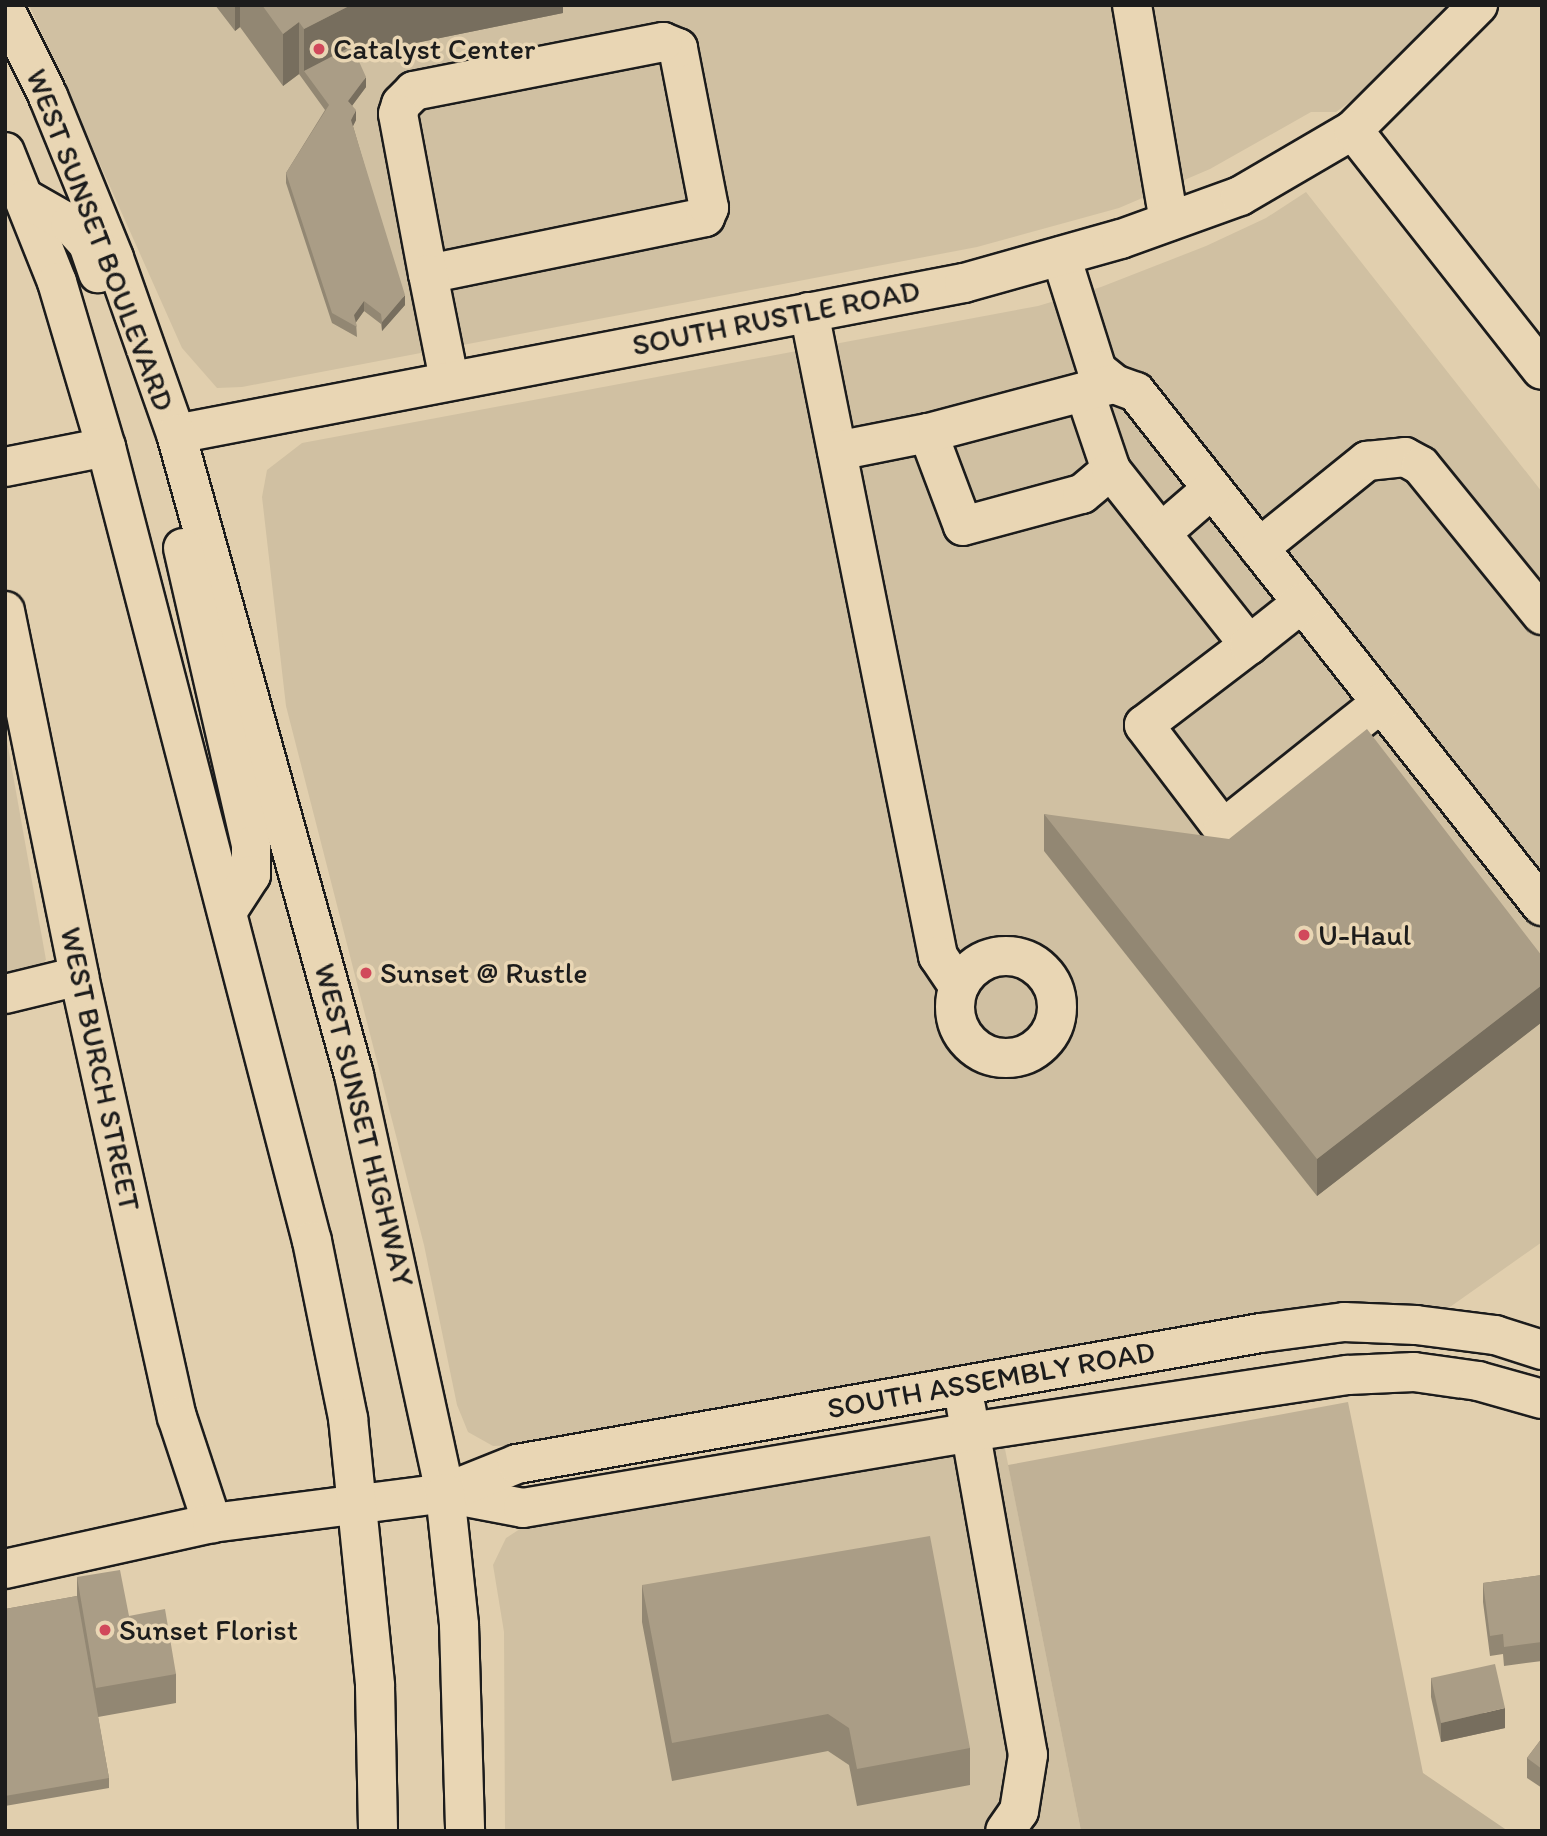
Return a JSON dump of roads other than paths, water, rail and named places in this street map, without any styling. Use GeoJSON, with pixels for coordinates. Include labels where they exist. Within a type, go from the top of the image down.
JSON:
{"type":"FeatureCollection","features":[{"type":"Feature","properties":{"kind":"main road"},"geometry":{"type":"LineString","coordinates":[[1132,5],[1169,221]]}},
{"type":"Feature","properties":{"kind":"main road","name":"SOUTH RUSTLE ROAD"},"geometry":{"type":"LineString","coordinates":[[176,434],[449,379],[964,283],[1061,256],[1169,221],[1240,196],[1353,130],[1478,5]]}},
{"type":"Feature","properties":{"kind":"main road","name":"WEST SUNSET BOULEVARD"},"geometry":{"type":"LineString","coordinates":[[5,9],[48,96],[114,258],[176,434]]}},
{"type":"Feature","properties":{"kind":"main road"},"geometry":{"type":"LineString","coordinates":[[428,274],[705,217],[709,208],[678,48],[663,42],[407,96],[398,114],[428,274],[449,379]]}},
{"type":"Feature","properties":{"kind":"main road"},"geometry":{"type":"LineString","coordinates":[[1353,130],[1542,370]]}},
{"type":"Feature","properties":{"kind":"main road","name":"WEST SUNSET BOULEVARD"},"geometry":{"type":"LineString","coordinates":[[5,152],[26,198],[57,282],[106,447]]}},
{"type":"Feature","properties":{"kind":"main road"},"geometry":{"type":"LineString","coordinates":[[26,198],[70,224],[88,244],[141,402],[157,429],[176,434],[174,506],[251,846],[251,876],[227,912]]}},
{"type":"Feature","properties":{"kind":"main road"},"geometry":{"type":"LineString","coordinates":[[1061,256],[1097,370],[1111,470],[1248,645]]}},
{"type":"Feature","properties":{"kind":"main road"},"geometry":{"type":"LineString","coordinates":[[809,312],[938,956],[959,987]]}},
{"type":"Feature","properties":{"kind":"main road"},"geometry":{"type":"LineString","coordinates":[[837,451],[928,433],[1099,388],[1136,392],[1542,906]]}},
{"type":"Feature","properties":{"kind":"main road"},"geometry":{"type":"LineString","coordinates":[[928,433],[963,526],[1082,494],[1111,470]]}},
{"type":"Feature","properties":{"kind":"main road","name":"WEST SUNSET HIGHWAY"},"geometry":{"type":"LineString","coordinates":[[176,434],[354,1074],[445,1493],[459,1625],[465,1831]]}},
{"type":"Feature","properties":{"kind":"main road"},"geometry":{"type":"LineString","coordinates":[[5,467],[106,447],[227,912],[332,1334],[348,1418],[375,1686],[378,1831]]}},
{"type":"Feature","properties":{"kind":"main road"},"geometry":{"type":"LineString","coordinates":[[1259,548],[1367,461],[1405,457],[1421,466],[1542,615]]}},
{"type":"Feature","properties":{"kind":"main road"},"geometry":{"type":"LineString","coordinates":[[1161,533],[1212,489]]}},
{"type":"Feature","properties":{"kind":"main road"},"geometry":{"type":"LineString","coordinates":[[1302,603],[1144,725],[1223,829],[1381,703]]}},
{"type":"Feature","properties":{"kind":"main road","name":"WEST BURCH STREET"},"geometry":{"type":"LineString","coordinates":[[5,611],[20,745],[79,976],[177,1417],[212,1523]]}},
{"type":"Feature","properties":{"kind":"main road"},"geometry":{"type":"LineString","coordinates":[[5,994],[79,976]]}},
{"type":"Feature","properties":{"kind":"main road","name":"SOUTH ASSEMBLY ROAD"},"geometry":{"type":"LineString","coordinates":[[5,1569],[212,1523],[445,1493],[516,1464],[963,1384],[1344,1322],[1495,1335],[1542,1350]]}},
{"type":"Feature","properties":{"kind":"main road","name":"SOUTH ASSEMBLY ROAD"},"geometry":{"type":"LineString","coordinates":[[445,1493],[523,1508],[970,1432],[1348,1375],[1414,1372],[1478,1381],[1542,1399]]}},
{"type":"Feature","properties":{"kind":"main road"},"geometry":{"type":"LineString","coordinates":[[963,1384],[1028,1755],[1018,1811],[1005,1831]]}},
{"type":"Feature","properties":{"kind":"place","name":"Catalyst Center"},"geometry":{"type":"Point","coordinates":[319,49]}},
{"type":"Feature","properties":{"kind":"place","name":"U-Haul"},"geometry":{"type":"Point","coordinates":[1304,935]}},
{"type":"Feature","properties":{"kind":"place","name":"Sunset @ Rustle"},"geometry":{"type":"Point","coordinates":[366,973]}},
{"type":"Feature","properties":{"kind":"place","name":"Sunset Florist"},"geometry":{"type":"Point","coordinates":[105,1630]}}]}
